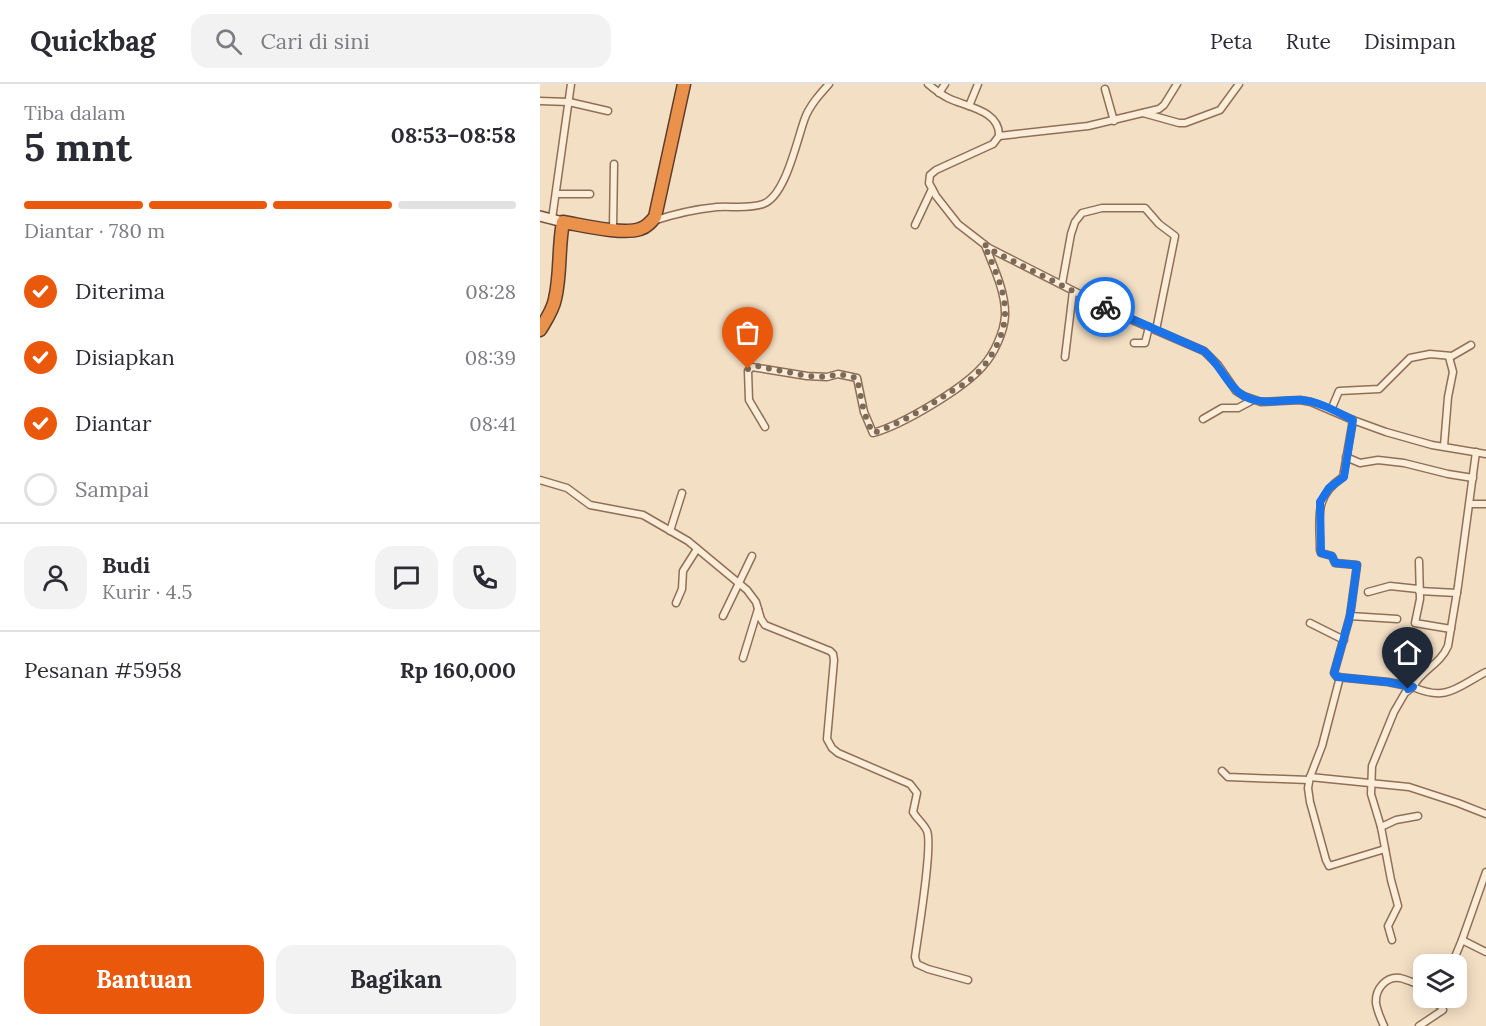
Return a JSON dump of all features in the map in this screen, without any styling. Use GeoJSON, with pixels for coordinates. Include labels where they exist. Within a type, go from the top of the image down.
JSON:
{"type":"FeatureCollection","features":[{"type":"Feature","properties":{"kind":"highway"},"geometry":{"type":"LineString","coordinates":[[540,330],[555,301],[559,277],[557,221],[618,230],[641,229],[651,222],[657,211],[684,84]]}},
{"type":"Feature","properties":{"kind":"main road"},"geometry":{"type":"LineString","coordinates":[[540,216],[557,221]]}},
{"type":"Feature","properties":{"kind":"street"},"geometry":{"type":"LineString","coordinates":[[557,221],[556,194],[572,84]]}},
{"type":"Feature","properties":{"kind":"street"},"geometry":{"type":"LineString","coordinates":[[651,222],[688,212],[716,207],[764,204],[771,200],[782,183],[810,109],[829,84]]}},
{"type":"Feature","properties":{"kind":"street"},"geometry":{"type":"LineString","coordinates":[[928,84],[939,93],[994,119],[998,126],[999,136],[993,144],[933,172],[929,180],[945,210],[958,224],[984,244],[1073,291],[1204,351],[1212,358],[1236,391],[1253,400],[1311,402],[1353,420],[1432,445],[1486,454]]}},
{"type":"Feature","properties":{"kind":"street"},"geometry":{"type":"LineString","coordinates":[[939,93],[945,84]]}},
{"type":"Feature","properties":{"kind":"street"},"geometry":{"type":"LineString","coordinates":[[969,106],[978,84]]}},
{"type":"Feature","properties":{"kind":"street"},"geometry":{"type":"LineString","coordinates":[[999,136],[1042,133],[1114,121],[1162,107],[1177,84]]}},
{"type":"Feature","properties":{"kind":"street"},"geometry":{"type":"LineString","coordinates":[[1142,112],[1185,123],[1220,110],[1239,84]]}},
{"type":"Feature","properties":{"kind":"street"},"geometry":{"type":"LineString","coordinates":[[1105,89],[1114,121]]}},
{"type":"Feature","properties":{"kind":"street"},"geometry":{"type":"LineString","coordinates":[[540,101],[569,102],[608,111]]}},
{"type":"Feature","properties":{"kind":"street"},"geometry":{"type":"LineString","coordinates":[[614,164],[618,230]]}},
{"type":"Feature","properties":{"kind":"street"},"geometry":{"type":"LineString","coordinates":[[915,225],[932,189]]}},
{"type":"Feature","properties":{"kind":"street"},"geometry":{"type":"LineString","coordinates":[[556,194],[590,194]]}},
{"type":"Feature","properties":{"kind":"street"},"geometry":{"type":"LineString","coordinates":[[1062,284],[1071,234],[1075,222],[1082,213],[1102,208],[1145,208],[1159,224],[1175,236],[1156,330]]}},
{"type":"Feature","properties":{"kind":"street"},"geometry":{"type":"LineString","coordinates":[[765,427],[749,400],[748,371],[752,367],[807,376],[827,377],[838,374],[857,378],[864,412],[873,433],[907,418],[971,379],[996,347],[1005,316],[1002,297],[984,244]]}},
{"type":"Feature","properties":{"kind":"street"},"geometry":{"type":"LineString","coordinates":[[1065,357],[1073,291]]}},
{"type":"Feature","properties":{"kind":"street"},"geometry":{"type":"LineString","coordinates":[[1134,343],[1145,343],[1149,327]]}},
{"type":"Feature","properties":{"kind":"street"},"geometry":{"type":"LineString","coordinates":[[1331,410],[1340,391],[1373,391],[1382,388],[1410,358],[1430,354],[1449,357],[1471,345]]}},
{"type":"Feature","properties":{"kind":"street"},"geometry":{"type":"LineString","coordinates":[[1444,446],[1448,397],[1453,372],[1449,357]]}},
{"type":"Feature","properties":{"kind":"street"},"geometry":{"type":"LineString","coordinates":[[1203,419],[1224,407],[1238,408],[1253,400]]}},
{"type":"Feature","properties":{"kind":"street"},"geometry":{"type":"LineString","coordinates":[[1353,420],[1344,477],[1329,488],[1320,502],[1321,553],[1332,556],[1335,563],[1357,565],[1350,616],[1335,676],[1388,682],[1434,694],[1447,694],[1486,672]]}},
{"type":"Feature","properties":{"kind":"street"},"geometry":{"type":"LineString","coordinates":[[1392,940],[1388,926],[1398,906],[1381,827],[1371,794],[1374,757],[1405,693],[1413,687],[1420,674],[1436,664],[1448,646],[1476,452]]}},
{"type":"Feature","properties":{"kind":"street"},"geometry":{"type":"LineString","coordinates":[[1346,457],[1360,463],[1378,460],[1404,463],[1473,478]]}},
{"type":"Feature","properties":{"kind":"street"},"geometry":{"type":"LineString","coordinates":[[540,480],[567,488],[590,505],[643,516],[670,531],[698,549],[740,584],[753,597],[762,622],[768,627],[833,654],[827,739],[838,753],[906,781],[914,788],[917,796],[913,812],[927,830],[928,857],[916,962],[928,969],[968,980]]}},
{"type":"Feature","properties":{"kind":"street"},"geometry":{"type":"LineString","coordinates":[[670,531],[682,493]]}},
{"type":"Feature","properties":{"kind":"street"},"geometry":{"type":"LineString","coordinates":[[1470,504],[1486,504]]}},
{"type":"Feature","properties":{"kind":"street"},"geometry":{"type":"LineString","coordinates":[[676,603],[682,589],[684,568],[698,549]]}},
{"type":"Feature","properties":{"kind":"street"},"geometry":{"type":"LineString","coordinates":[[723,616],[752,556]]}},
{"type":"Feature","properties":{"kind":"street"},"geometry":{"type":"LineString","coordinates":[[1419,561],[1419,599],[1415,623],[1451,629]]}},
{"type":"Feature","properties":{"kind":"street"},"geometry":{"type":"LineString","coordinates":[[1368,592],[1390,586],[1457,593]]}},
{"type":"Feature","properties":{"kind":"street"},"geometry":{"type":"LineString","coordinates":[[743,658],[758,608]]}},
{"type":"Feature","properties":{"kind":"street"},"geometry":{"type":"LineString","coordinates":[[1350,616],[1397,619]]}},
{"type":"Feature","properties":{"kind":"street"},"geometry":{"type":"LineString","coordinates":[[1310,623],[1344,640]]}},
{"type":"Feature","properties":{"kind":"street"},"geometry":{"type":"LineString","coordinates":[[1340,677],[1320,753],[1310,778],[1310,802],[1326,863],[1332,866],[1385,849]]}},
{"type":"Feature","properties":{"kind":"street"},"geometry":{"type":"LineString","coordinates":[[1222,771],[1228,777],[1310,778],[1409,787],[1458,802],[1486,814]]}},
{"type":"Feature","properties":{"kind":"street"},"geometry":{"type":"LineString","coordinates":[[1381,827],[1396,820],[1419,816]]}},
{"type":"Feature","properties":{"kind":"street"},"geometry":{"type":"LineString","coordinates":[[1456,954],[1486,872]]}},
{"type":"Feature","properties":{"kind":"street"},"geometry":{"type":"LineString","coordinates":[[1462,940],[1486,952]]}},
{"type":"Feature","properties":{"kind":"street"},"geometry":{"type":"LineString","coordinates":[[1384,1026],[1376,1001],[1380,987],[1384,982],[1400,978],[1413,982]]}},
{"type":"Feature","properties":{"kind":"street"},"geometry":{"type":"LineString","coordinates":[[1419,1026],[1443,1010],[1442,1008]]}},
{"type":"Feature","properties":{"kind":"way so far"},"geometry":{"type":"LineString","coordinates":[[748,369],[757,366],[807,376],[827,377],[838,374],[855,376],[859,382],[864,412],[874,433],[912,416],[971,379],[996,347],[1005,316],[1002,297],[984,244],[995,252],[1105,307]]}},
{"type":"Feature","properties":{"kind":"route"},"geometry":{"type":"LineString","coordinates":[[1105,307],[1204,351],[1225,374],[1236,391],[1253,400],[1311,402],[1353,420],[1345,459],[1344,477],[1329,488],[1320,502],[1321,553],[1332,556],[1335,563],[1357,565],[1350,616],[1334,673],[1337,677],[1413,687],[1408,689]]}}]}
